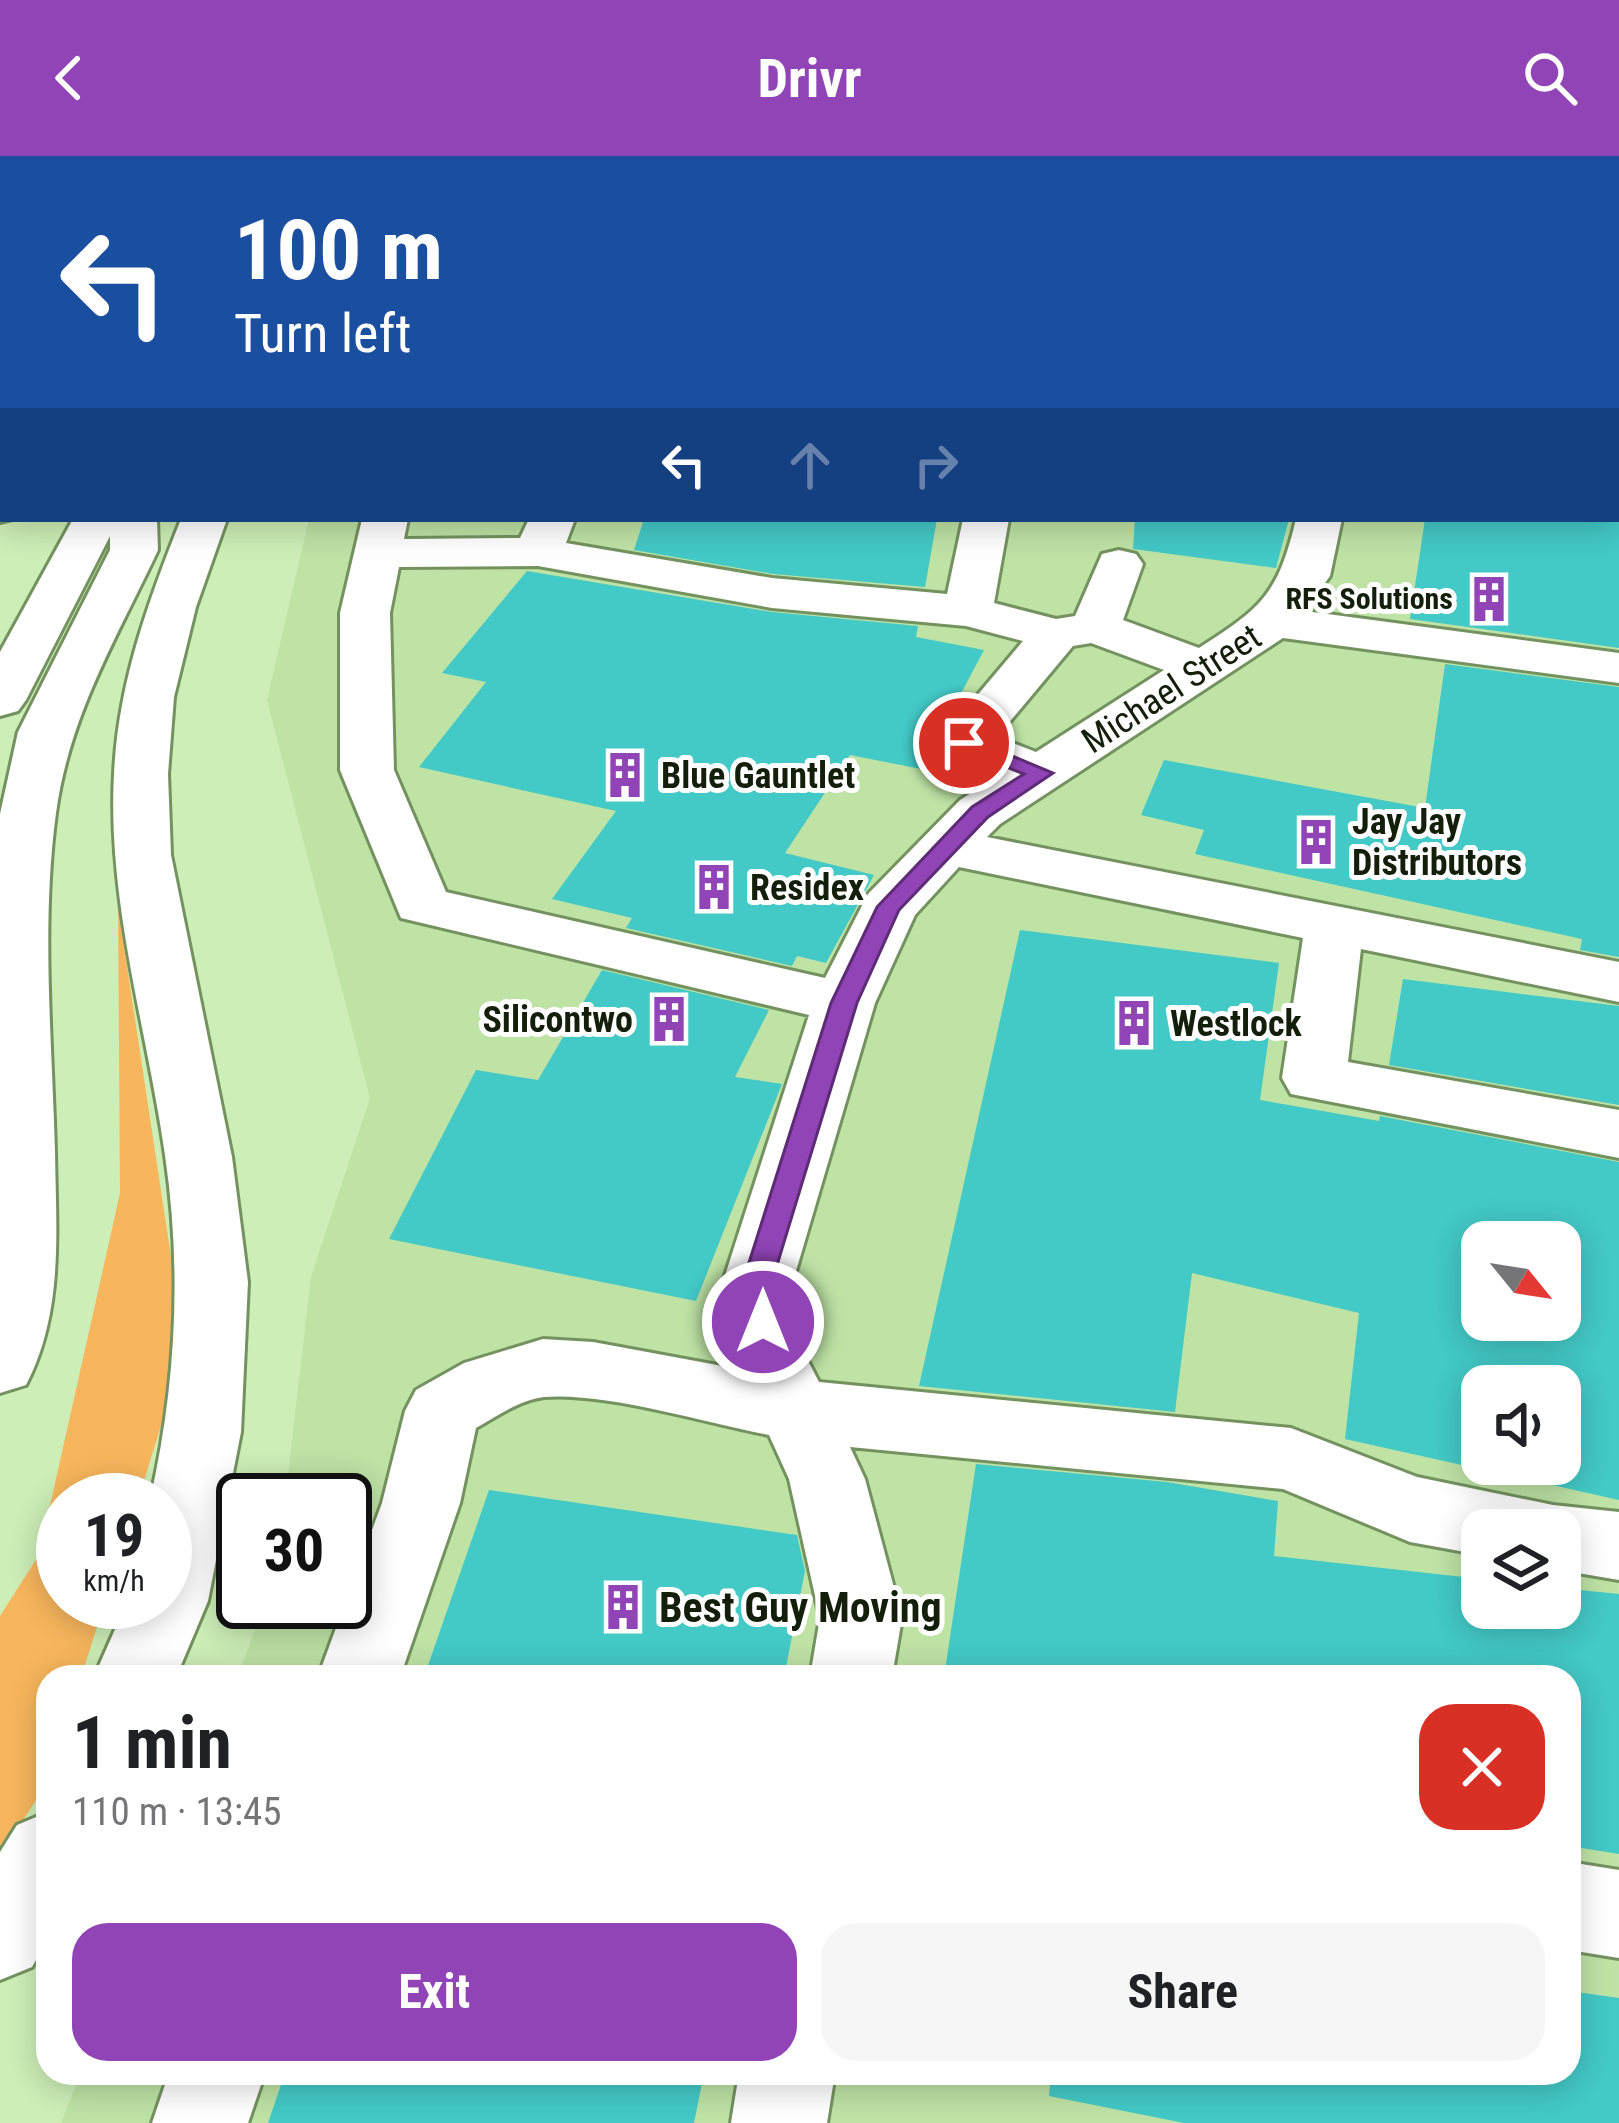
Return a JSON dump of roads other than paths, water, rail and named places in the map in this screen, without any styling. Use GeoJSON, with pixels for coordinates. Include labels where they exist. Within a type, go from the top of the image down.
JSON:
{"type":"FeatureCollection","features":[{"type":"Feature","properties":{"kind":"main road"},"geometry":{"type":"LineString","coordinates":[[0,700],[94,522]]}},
{"type":"Feature","properties":{"kind":"main road"},"geometry":{"type":"LineString","coordinates":[[0,1364],[22,1278],[20,909],[28,814],[45,732],[134,550],[134,522]]}},
{"type":"Feature","properties":{"kind":"main road"},"geometry":{"type":"LineString","coordinates":[[140,1665],[168,1601],[198,1453],[213,1282],[199,1157],[142,855],[141,773],[148,697],[171,607],[203,522]]}},
{"type":"Feature","properties":{"kind":"main road"},"geometry":{"type":"LineString","coordinates":[[968,611],[985,522]]}},
{"type":"Feature","properties":{"kind":"main road","name":"Michael Street"},"geometry":{"type":"LineString","coordinates":[[853,1665],[860,1618],[827,1479],[770,1357],[756,1288],[844,1003],[889,907],[980,812],[1271,621],[1306,576],[1318,522]]}},
{"type":"Feature","properties":{"kind":"main road"},"geometry":{"type":"LineString","coordinates":[[844,1003],[422,905],[367,770],[365,614],[382,536],[545,535],[772,593],[968,611],[1075,630],[1204,667]]}},
{"type":"Feature","properties":{"kind":"main road"},"geometry":{"type":"LineString","coordinates":[[1042,773],[964,743],[1075,630],[1119,564]]}},
{"type":"Feature","properties":{"kind":"main road"},"geometry":{"type":"LineString","coordinates":[[1271,621],[1619,668]]}},
{"type":"Feature","properties":{"kind":"main road"},"geometry":{"type":"LineString","coordinates":[[946,847],[1619,982]]}},
{"type":"Feature","properties":{"kind":"main road"},"geometry":{"type":"LineString","coordinates":[[1334,925],[1314,1078],[1619,1134]]}},
{"type":"Feature","properties":{"kind":"main road"},"geometry":{"type":"LineString","coordinates":[[363,1665],[421,1503],[442,1412],[490,1384],[543,1369],[593,1371],[795,1410],[990,1433],[1191,1446],[1291,1459],[1410,1509],[1461,1518]]}},
{"type":"Feature","properties":{"kind":"main road"},"geometry":{"type":"LineString","coordinates":[[1581,1539],[1619,1546]]}},
{"type":"Feature","properties":{"kind":"main road"},"geometry":{"type":"LineString","coordinates":[[0,1935],[36,1875]]}},
{"type":"Feature","properties":{"kind":"main road"},"geometry":{"type":"LineString","coordinates":[[1581,1908],[1619,1914]]}},
{"type":"Feature","properties":{"kind":"main road"},"geometry":{"type":"LineString","coordinates":[[200,2123],[213,2085]]}},
{"type":"Feature","properties":{"kind":"main road"},"geometry":{"type":"LineString","coordinates":[[779,2123],[785,2085]]}},
{"type":"Feature","properties":{"kind":"place","name":"RFS Solutions"},"geometry":{"type":"Point","coordinates":[1489,599]}},
{"type":"Feature","properties":{"kind":"place","name":"Blue Gauntlet"},"geometry":{"type":"Point","coordinates":[625,775]}},
{"type":"Feature","properties":{"kind":"place","name":"Jay Jay Distributors"},"geometry":{"type":"Point","coordinates":[1316,842]}},
{"type":"Feature","properties":{"kind":"place","name":"Residex"},"geometry":{"type":"Point","coordinates":[714,887]}},
{"type":"Feature","properties":{"kind":"place","name":"Silicontwo"},"geometry":{"type":"Point","coordinates":[669,1019]}},
{"type":"Feature","properties":{"kind":"place","name":"Westlock"},"geometry":{"type":"Point","coordinates":[1134,1023]}},
{"type":"Feature","properties":{"kind":"place","name":"Best Guy Moving"},"geometry":{"type":"Point","coordinates":[623,1607]}}]}
